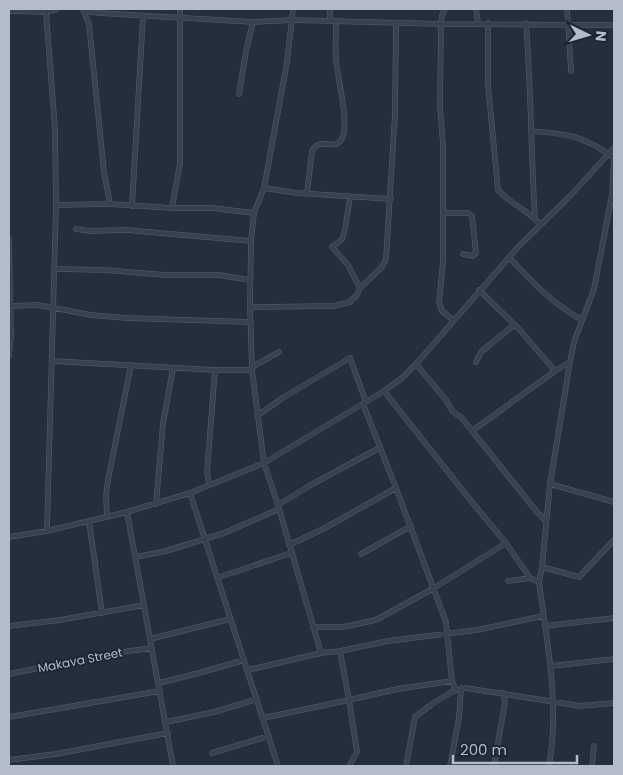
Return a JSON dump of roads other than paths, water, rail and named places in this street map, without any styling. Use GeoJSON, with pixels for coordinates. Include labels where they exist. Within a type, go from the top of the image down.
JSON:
{"type":"FeatureCollection","features":[{"type":"Feature","properties":{"kind":"street"},"geometry":{"type":"LineString","coordinates":[[9,12],[46,12],[58,9]]}},
{"type":"Feature","properties":{"kind":"street"},"geometry":{"type":"LineString","coordinates":[[83,9],[90,12],[143,17],[180,17],[254,22],[292,20],[441,24],[526,23],[568,26],[614,25]]}},
{"type":"Feature","properties":{"kind":"street"},"geometry":{"type":"LineString","coordinates":[[83,9],[89,24],[104,172],[110,204]]}},
{"type":"Feature","properties":{"kind":"street"},"geometry":{"type":"LineString","coordinates":[[172,208],[180,163],[180,9]]}},
{"type":"Feature","properties":{"kind":"street"},"geometry":{"type":"LineString","coordinates":[[293,9],[287,62],[264,188],[254,214],[250,280],[252,368],[264,463],[321,653]]}},
{"type":"Feature","properties":{"kind":"street"},"geometry":{"type":"LineString","coordinates":[[330,9],[330,21]]}},
{"type":"Feature","properties":{"kind":"street"},"geometry":{"type":"LineString","coordinates":[[445,9],[441,24],[440,107],[443,144],[443,261],[439,303],[442,311],[453,320]]}},
{"type":"Feature","properties":{"kind":"street"},"geometry":{"type":"LineString","coordinates":[[476,9],[478,23]]}},
{"type":"Feature","properties":{"kind":"street"},"geometry":{"type":"LineString","coordinates":[[567,9],[571,70]]}},
{"type":"Feature","properties":{"kind":"street"},"geometry":{"type":"LineString","coordinates":[[46,12],[55,129],[56,205],[47,531]]}},
{"type":"Feature","properties":{"kind":"street"},"geometry":{"type":"LineString","coordinates":[[132,206],[143,17]]}},
{"type":"Feature","properties":{"kind":"street"},"geometry":{"type":"LineString","coordinates":[[307,193],[312,151],[315,146],[320,143],[335,145],[344,136],[344,108],[336,60],[336,21]]}},
{"type":"Feature","properties":{"kind":"street"},"geometry":{"type":"LineString","coordinates":[[239,94],[246,51],[254,22]]}},
{"type":"Feature","properties":{"kind":"street"},"geometry":{"type":"LineString","coordinates":[[250,307],[334,306],[345,304],[357,295],[360,288],[382,267],[386,260],[395,113],[396,23]]}},
{"type":"Feature","properties":{"kind":"street"},"geometry":{"type":"LineString","coordinates":[[488,23],[488,85],[498,190],[503,197],[540,224]]}},
{"type":"Feature","properties":{"kind":"street"},"geometry":{"type":"LineString","coordinates":[[526,23],[535,219]]}},
{"type":"Feature","properties":{"kind":"street"},"geometry":{"type":"LineString","coordinates":[[532,131],[566,134],[580,138],[614,158],[612,195],[594,289],[574,342],[570,362],[550,484],[542,567],[538,582],[551,666],[554,736],[549,766]]}},
{"type":"Feature","properties":{"kind":"street"},"geometry":{"type":"LineString","coordinates":[[9,537],[47,531],[107,517],[190,493],[264,463],[384,391],[402,378],[416,364],[509,257],[570,196],[614,148]]}},
{"type":"Feature","properties":{"kind":"street"},"geometry":{"type":"LineString","coordinates":[[264,188],[350,197],[391,198]]}},
{"type":"Feature","properties":{"kind":"street"},"geometry":{"type":"LineString","coordinates":[[350,197],[343,238],[332,247],[348,265],[360,288]]}},
{"type":"Feature","properties":{"kind":"street"},"geometry":{"type":"LineString","coordinates":[[56,205],[110,204],[172,208],[212,208],[254,214]]}},
{"type":"Feature","properties":{"kind":"street"},"geometry":{"type":"LineString","coordinates":[[443,213],[468,213],[472,216],[476,253],[473,256],[463,254]]}},
{"type":"Feature","properties":{"kind":"street"},"geometry":{"type":"LineString","coordinates":[[76,230],[126,230],[251,241]]}},
{"type":"Feature","properties":{"kind":"street"},"geometry":{"type":"LineString","coordinates":[[9,239],[11,336],[9,356]]}},
{"type":"Feature","properties":{"kind":"street"},"geometry":{"type":"LineString","coordinates":[[509,257],[554,302],[582,320]]}},
{"type":"Feature","properties":{"kind":"street"},"geometry":{"type":"LineString","coordinates":[[55,269],[219,276],[250,280]]}},
{"type":"Feature","properties":{"kind":"street"},"geometry":{"type":"LineString","coordinates":[[479,290],[514,325],[555,371]]}},
{"type":"Feature","properties":{"kind":"street"},"geometry":{"type":"LineString","coordinates":[[9,306],[38,305],[54,307],[67,312],[92,315],[251,322]]}},
{"type":"Feature","properties":{"kind":"street"},"geometry":{"type":"LineString","coordinates":[[476,362],[481,352],[514,325]]}},
{"type":"Feature","properties":{"kind":"street"},"geometry":{"type":"LineString","coordinates":[[52,361],[214,370],[252,368],[279,352]]}},
{"type":"Feature","properties":{"kind":"street"},"geometry":{"type":"LineString","coordinates":[[257,416],[284,397],[349,358],[352,359],[379,448],[411,526],[446,622],[452,681],[458,689],[459,718],[450,766]]}},
{"type":"Feature","properties":{"kind":"street"},"geometry":{"type":"LineString","coordinates":[[472,431],[570,362]]}},
{"type":"Feature","properties":{"kind":"street"},"geometry":{"type":"LineString","coordinates":[[416,364],[446,400],[453,412],[461,417],[546,521]]}},
{"type":"Feature","properties":{"kind":"street"},"geometry":{"type":"LineString","coordinates":[[107,517],[106,496],[108,480],[131,365]]}},
{"type":"Feature","properties":{"kind":"street"},"geometry":{"type":"LineString","coordinates":[[156,504],[163,424],[173,368]]}},
{"type":"Feature","properties":{"kind":"street"},"geometry":{"type":"LineString","coordinates":[[209,485],[207,464],[214,370]]}},
{"type":"Feature","properties":{"kind":"street"},"geometry":{"type":"LineString","coordinates":[[384,391],[506,543],[530,578],[538,582]]}},
{"type":"Feature","properties":{"kind":"street"},"geometry":{"type":"LineString","coordinates":[[136,557],[166,551],[224,533],[278,507],[309,486],[379,448]]}},
{"type":"Feature","properties":{"kind":"street"},"geometry":{"type":"LineString","coordinates":[[550,484],[614,502]]}},
{"type":"Feature","properties":{"kind":"street"},"geometry":{"type":"LineString","coordinates":[[289,545],[325,528],[396,488]]}},
{"type":"Feature","properties":{"kind":"street"},"geometry":{"type":"LineString","coordinates":[[190,493],[278,766]]}},
{"type":"Feature","properties":{"kind":"street"},"geometry":{"type":"LineString","coordinates":[[127,512],[173,766]]}},
{"type":"Feature","properties":{"kind":"street"},"geometry":{"type":"LineString","coordinates":[[89,521],[102,613]]}},
{"type":"Feature","properties":{"kind":"street"},"geometry":{"type":"LineString","coordinates":[[361,554],[411,526]]}},
{"type":"Feature","properties":{"kind":"street"},"geometry":{"type":"LineString","coordinates":[[542,567],[579,577],[614,541]]}},
{"type":"Feature","properties":{"kind":"street"},"geometry":{"type":"LineString","coordinates":[[313,627],[343,627],[376,620],[434,588],[506,543]]}},
{"type":"Feature","properties":{"kind":"street"},"geometry":{"type":"LineString","coordinates":[[217,578],[291,553]]}},
{"type":"Feature","properties":{"kind":"street"},"geometry":{"type":"LineString","coordinates":[[508,581],[530,578]]}},
{"type":"Feature","properties":{"kind":"street"},"geometry":{"type":"LineString","coordinates":[[9,626],[144,605]]}},
{"type":"Feature","properties":{"kind":"street"},"geometry":{"type":"LineString","coordinates":[[248,670],[321,653],[423,636],[447,635],[543,616]]}},
{"type":"Feature","properties":{"kind":"street"},"geometry":{"type":"LineString","coordinates":[[544,626],[614,618]]}},
{"type":"Feature","properties":{"kind":"street"},"geometry":{"type":"LineString","coordinates":[[150,639],[230,619]]}},
{"type":"Feature","properties":{"kind":"street","name":"Makava Street"},"geometry":{"type":"LineString","coordinates":[[9,674],[114,653],[152,648]]}},
{"type":"Feature","properties":{"kind":"street"},"geometry":{"type":"LineString","coordinates":[[340,651],[357,752],[350,766]]}},
{"type":"Feature","properties":{"kind":"street"},"geometry":{"type":"LineString","coordinates":[[551,666],[614,659]]}},
{"type":"Feature","properties":{"kind":"street"},"geometry":{"type":"LineString","coordinates":[[159,683],[244,660]]}},
{"type":"Feature","properties":{"kind":"street"},"geometry":{"type":"LineString","coordinates":[[262,718],[397,689],[452,681]]}},
{"type":"Feature","properties":{"kind":"street"},"geometry":{"type":"LineString","coordinates":[[406,766],[415,717],[432,704],[458,689],[474,688],[553,703],[580,706],[614,703]]}},
{"type":"Feature","properties":{"kind":"street"},"geometry":{"type":"LineString","coordinates":[[9,717],[160,691]]}},
{"type":"Feature","properties":{"kind":"street"},"geometry":{"type":"LineString","coordinates":[[494,766],[505,702],[503,693]]}},
{"type":"Feature","properties":{"kind":"street"},"geometry":{"type":"LineString","coordinates":[[166,722],[214,712],[257,699]]}},
{"type":"Feature","properties":{"kind":"street"},"geometry":{"type":"LineString","coordinates":[[9,760],[56,754],[168,733]]}},
{"type":"Feature","properties":{"kind":"street"},"geometry":{"type":"LineString","coordinates":[[212,753],[268,736]]}},
{"type":"Feature","properties":{"kind":"street"},"geometry":{"type":"LineString","coordinates":[[592,766],[594,746]]}}]}
